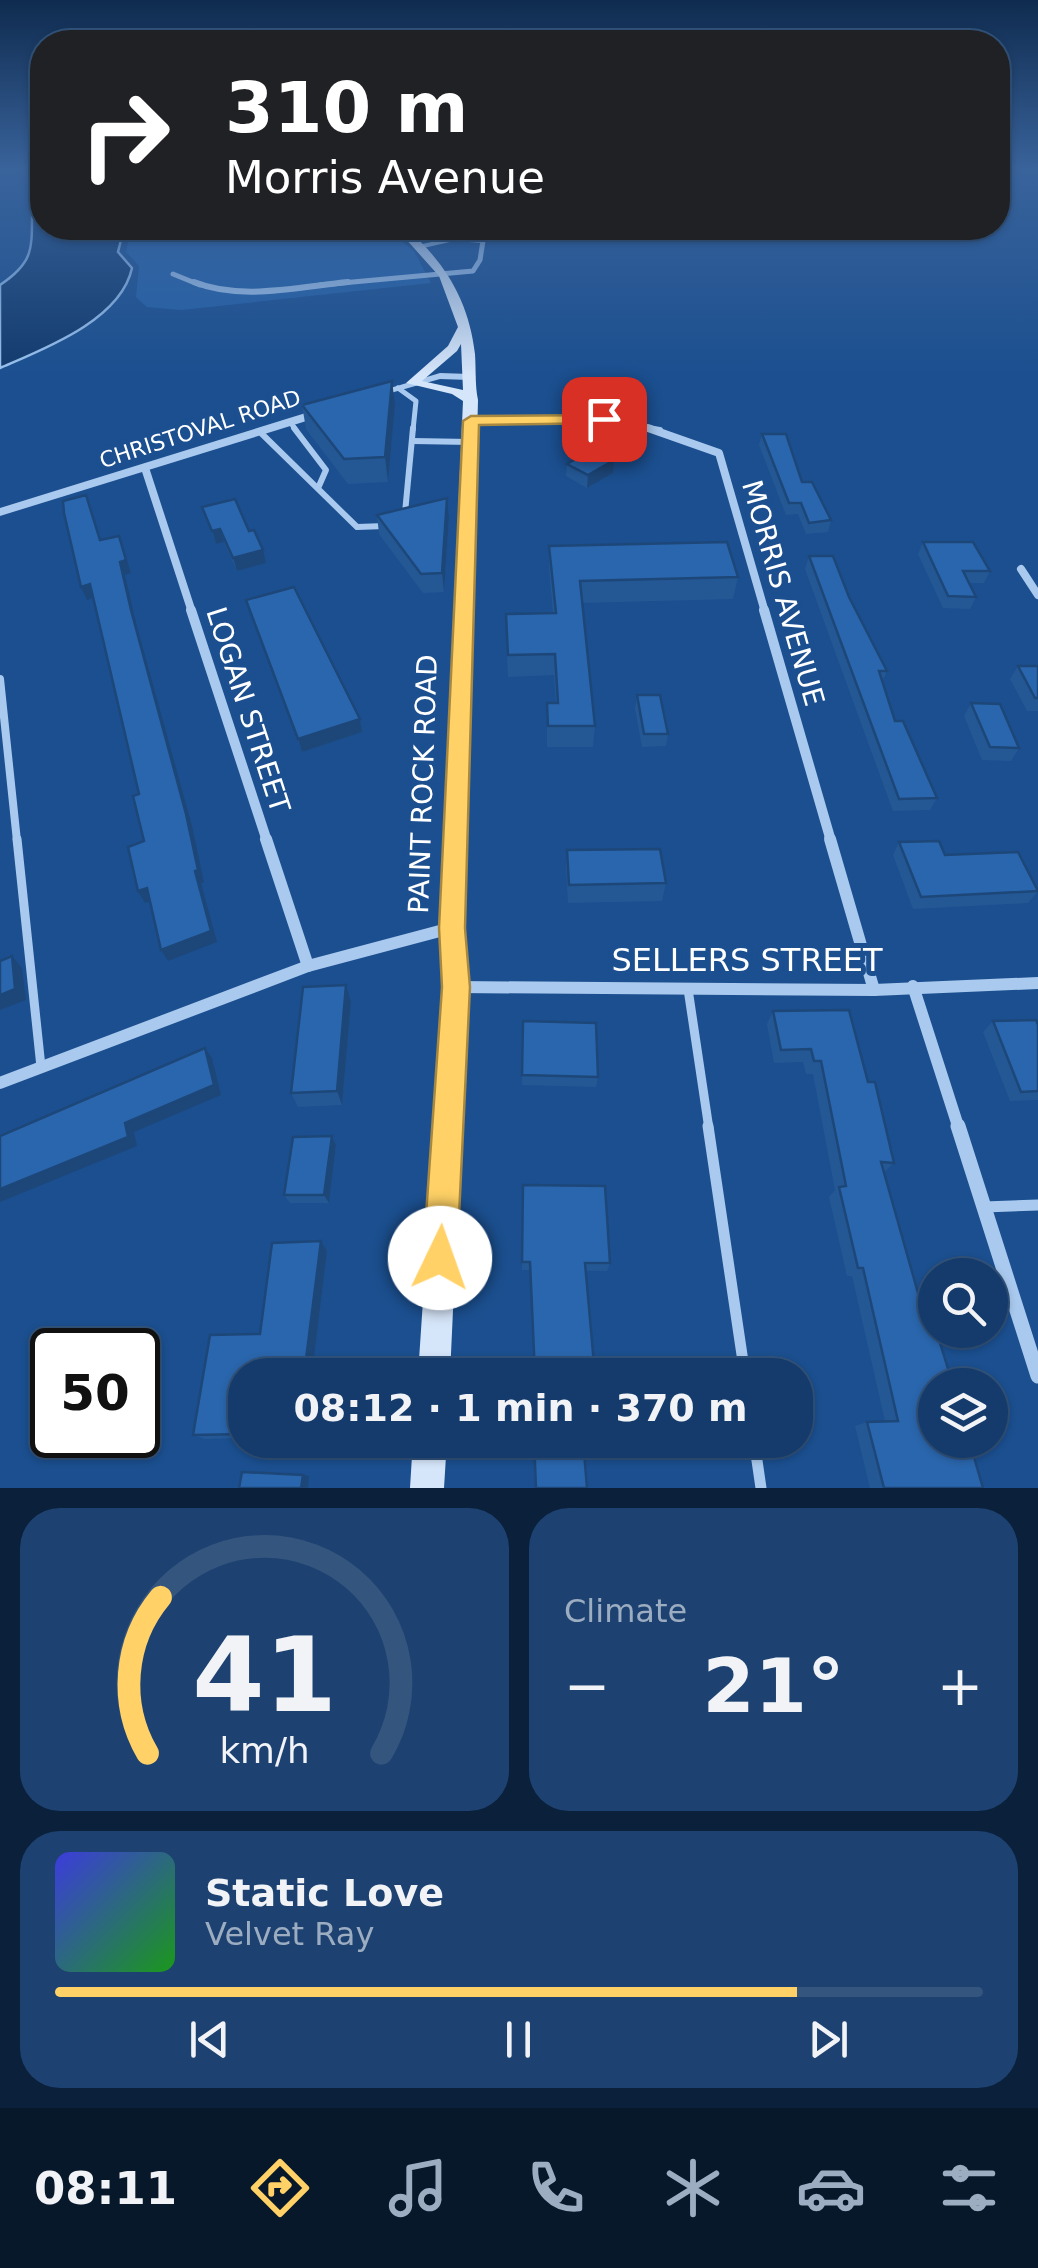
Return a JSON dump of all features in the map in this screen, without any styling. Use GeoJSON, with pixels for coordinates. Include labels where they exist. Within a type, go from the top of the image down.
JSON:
{"type":"FeatureCollection","features":[{"type":"Feature","properties":{"kind":"main road","name":"PAINT ROCK ROAD"},"geometry":{"type":"LineString","coordinates":[[416,240],[445,274],[460,303],[466,325],[470,410],[460,507],[452,928],[456,987],[435,1358]]}},
{"type":"Feature","properties":{"kind":"main road"},"geometry":{"type":"LineString","coordinates":[[405,385],[441,360],[466,325]]}},
{"type":"Feature","properties":{"kind":"main road"},"geometry":{"type":"LineString","coordinates":[[405,385],[456,391],[470,410]]}},
{"type":"Feature","properties":{"kind":"main road"},"geometry":{"type":"LineString","coordinates":[[428,1488],[429,1458]]}},
{"type":"Feature","properties":{"kind":"street"},"geometry":{"type":"LineString","coordinates":[[174,274],[214,290],[244,292],[445,274],[472,271],[480,260],[483,241]]}},
{"type":"Feature","properties":{"kind":"street"},"geometry":{"type":"LineString","coordinates":[[362,399],[440,376],[470,410]]}},
{"type":"Feature","properties":{"kind":"street","name":"CHRISTOVAL ROAD"},"geometry":{"type":"LineString","coordinates":[[0,512],[344,405]]}},
{"type":"Feature","properties":{"kind":"street","name":"MORRIS AVENUE"},"geometry":{"type":"LineString","coordinates":[[470,410],[654,425],[720,453],[874,990]]}},
{"type":"Feature","properties":{"kind":"street","name":"LOGAN STREET"},"geometry":{"type":"LineString","coordinates":[[145,468],[308,966]]}},
{"type":"Feature","properties":{"kind":"street"},"geometry":{"type":"LineString","coordinates":[[1021,569],[1038,595]]}},
{"type":"Feature","properties":{"kind":"street"},"geometry":{"type":"LineString","coordinates":[[0,1083],[308,966],[452,928]]}},
{"type":"Feature","properties":{"kind":"street","name":"SELLERS STREET"},"geometry":{"type":"LineString","coordinates":[[456,987],[874,990],[1038,983]]}},
{"type":"Feature","properties":{"kind":"street"},"geometry":{"type":"LineString","coordinates":[[913,986],[1038,1376]]}},
{"type":"Feature","properties":{"kind":"lane"},"geometry":{"type":"LineString","coordinates":[[423,246],[450,240]]}},
{"type":"Feature","properties":{"kind":"lane"},"geometry":{"type":"LineString","coordinates":[[468,240],[483,241]]}},
{"type":"Feature","properties":{"kind":"lane"},"geometry":{"type":"LineString","coordinates":[[405,385],[416,401],[404,522],[420,518]]}},
{"type":"Feature","properties":{"kind":"lane"},"geometry":{"type":"LineString","coordinates":[[413,441],[470,410]]}},
{"type":"Feature","properties":{"kind":"lane"},"geometry":{"type":"LineString","coordinates":[[290,422],[326,470],[320,486]]}},
{"type":"Feature","properties":{"kind":"lane"},"geometry":{"type":"LineString","coordinates":[[260,432],[320,486],[357,527],[369,530],[392,524]]}},
{"type":"Feature","properties":{"kind":"lane"},"geometry":{"type":"LineString","coordinates":[[0,679],[41,1067]]}},
{"type":"Feature","properties":{"kind":"lane"},"geometry":{"type":"LineString","coordinates":[[688,989],[742,1358]]}},
{"type":"Feature","properties":{"kind":"lane"},"geometry":{"type":"LineString","coordinates":[[984,1206],[1038,1205]]}},
{"type":"Feature","properties":{"kind":"lane"},"geometry":{"type":"LineString","coordinates":[[757,1458],[762,1488]]}},
{"type":"Feature","properties":{"kind":"shaded area"},"geometry":{"type":"Polygon","coordinates":[[[31,240],[121,240],[118,252],[132,268],[113,303],[97,317],[58,342],[0,368],[0,285],[19,270],[31,240]]]}},
{"type":"Feature","properties":{"kind":"shaded area"},"geometry":{"type":"Polygon","coordinates":[[[128,240],[400,240],[414,251],[431,283],[181,310],[147,307],[136,297],[139,266],[126,252],[128,240]]]}},
{"type":"Feature","properties":{"kind":"building"},"geometry":{"type":"Polygon","coordinates":[[[392,381],[385,457],[344,459],[302,405],[392,381]]]}},
{"type":"Feature","properties":{"kind":"building"},"geometry":{"type":"Polygon","coordinates":[[[762,434],[786,434],[802,482],[812,482],[831,520],[809,523],[801,503],[789,503],[762,434]]]}},
{"type":"Feature","properties":{"kind":"building"},"geometry":{"type":"Polygon","coordinates":[[[593,449],[614,460],[588,475],[567,464],[593,449]]]}},
{"type":"Feature","properties":{"kind":"building"},"geometry":{"type":"Polygon","coordinates":[[[86,495],[100,540],[119,536],[126,560],[120,562],[186,814],[198,870],[195,871],[211,931],[161,950],[147,888],[138,891],[128,847],[144,841],[133,796],[139,794],[90,584],[81,587],[64,513],[63,501],[86,495]]]}},
{"type":"Feature","properties":{"kind":"building"},"geometry":{"type":"Polygon","coordinates":[[[447,498],[442,573],[421,574],[377,515],[447,498]]]}},
{"type":"Feature","properties":{"kind":"building"},"geometry":{"type":"Polygon","coordinates":[[[235,499],[249,531],[254,530],[263,550],[233,558],[220,529],[212,531],[202,507],[235,499]]]}},
{"type":"Feature","properties":{"kind":"building"},"geometry":{"type":"Polygon","coordinates":[[[727,542],[738,577],[580,581],[595,726],[548,726],[547,703],[558,703],[555,654],[508,655],[506,614],[556,613],[549,546],[727,542]]]}},
{"type":"Feature","properties":{"kind":"building"},"geometry":{"type":"Polygon","coordinates":[[[923,542],[973,542],[990,571],[963,571],[976,597],[948,596],[923,542]]]}},
{"type":"Feature","properties":{"kind":"building"},"geometry":{"type":"Polygon","coordinates":[[[809,556],[833,556],[887,671],[879,671],[895,721],[903,721],[937,798],[899,799],[809,556]]]}},
{"type":"Feature","properties":{"kind":"building"},"geometry":{"type":"Polygon","coordinates":[[[294,587],[360,719],[298,739],[246,600],[294,587]]]}},
{"type":"Feature","properties":{"kind":"building"},"geometry":{"type":"Polygon","coordinates":[[[1018,666],[1038,666],[1038,698],[1035,698],[1018,666]]]}},
{"type":"Feature","properties":{"kind":"building"},"geometry":{"type":"Polygon","coordinates":[[[637,695],[660,695],[668,734],[644,734],[637,695]]]}},
{"type":"Feature","properties":{"kind":"building"},"geometry":{"type":"Polygon","coordinates":[[[971,703],[1000,704],[1019,748],[990,747],[971,703]]]}},
{"type":"Feature","properties":{"kind":"building"},"geometry":{"type":"Polygon","coordinates":[[[939,841],[945,855],[1018,852],[1038,891],[921,897],[899,842],[939,841]]]}},
{"type":"Feature","properties":{"kind":"building"},"geometry":{"type":"Polygon","coordinates":[[[660,849],[666,883],[569,885],[567,850],[660,849]]]}},
{"type":"Feature","properties":{"kind":"building"},"geometry":{"type":"Polygon","coordinates":[[[12,956],[15,989],[0,995],[0,961],[12,956]]]}},
{"type":"Feature","properties":{"kind":"building"},"geometry":{"type":"Polygon","coordinates":[[[346,985],[337,1091],[291,1093],[303,987],[346,985]]]}},
{"type":"Feature","properties":{"kind":"building"},"geometry":{"type":"Polygon","coordinates":[[[849,1010],[868,1082],[875,1082],[894,1163],[881,1162],[918,1293],[918,1348],[942,1348],[948,1368],[918,1368],[918,1458],[974,1458],[983,1488],[884,1488],[867,1422],[898,1421],[863,1268],[858,1268],[839,1187],[846,1186],[821,1061],[814,1061],[811,1049],[781,1050],[773,1011],[849,1010]]]}},
{"type":"Feature","properties":{"kind":"building"},"geometry":{"type":"Polygon","coordinates":[[[1036,1020],[1038,1091],[1021,1092],[993,1021],[1036,1020]]]}},
{"type":"Feature","properties":{"kind":"building"},"geometry":{"type":"Polygon","coordinates":[[[523,1021],[596,1023],[598,1077],[522,1075],[523,1021]]]}},
{"type":"Feature","properties":{"kind":"building"},"geometry":{"type":"Polygon","coordinates":[[[205,1048],[214,1085],[125,1123],[128,1137],[0,1189],[0,1136],[205,1048]]]}},
{"type":"Feature","properties":{"kind":"building"},"geometry":{"type":"Polygon","coordinates":[[[332,1136],[324,1195],[284,1195],[293,1137],[332,1136]]]}},
{"type":"Feature","properties":{"kind":"building"},"geometry":{"type":"Polygon","coordinates":[[[523,1185],[605,1186],[610,1263],[585,1263],[593,1358],[534,1358],[530,1262],[522,1262],[523,1185]]]}},
{"type":"Feature","properties":{"kind":"building"},"geometry":{"type":"Polygon","coordinates":[[[321,1241],[306,1358],[228,1358],[228,1434],[193,1435],[210,1335],[260,1334],[272,1243],[321,1241]]]}},
{"type":"Feature","properties":{"kind":"building"},"geometry":{"type":"Polygon","coordinates":[[[535,1458],[584,1458],[587,1488],[536,1488],[535,1458]]]}},
{"type":"Feature","properties":{"kind":"building"},"geometry":{"type":"Polygon","coordinates":[[[242,1472],[303,1475],[301,1488],[239,1488],[242,1472]]]}},
{"type":"Feature","properties":{"kind":"route"},"geometry":{"type":"LineString","coordinates":[[440,1258],[456,987],[452,928],[471,421],[604,419]]}}]}
